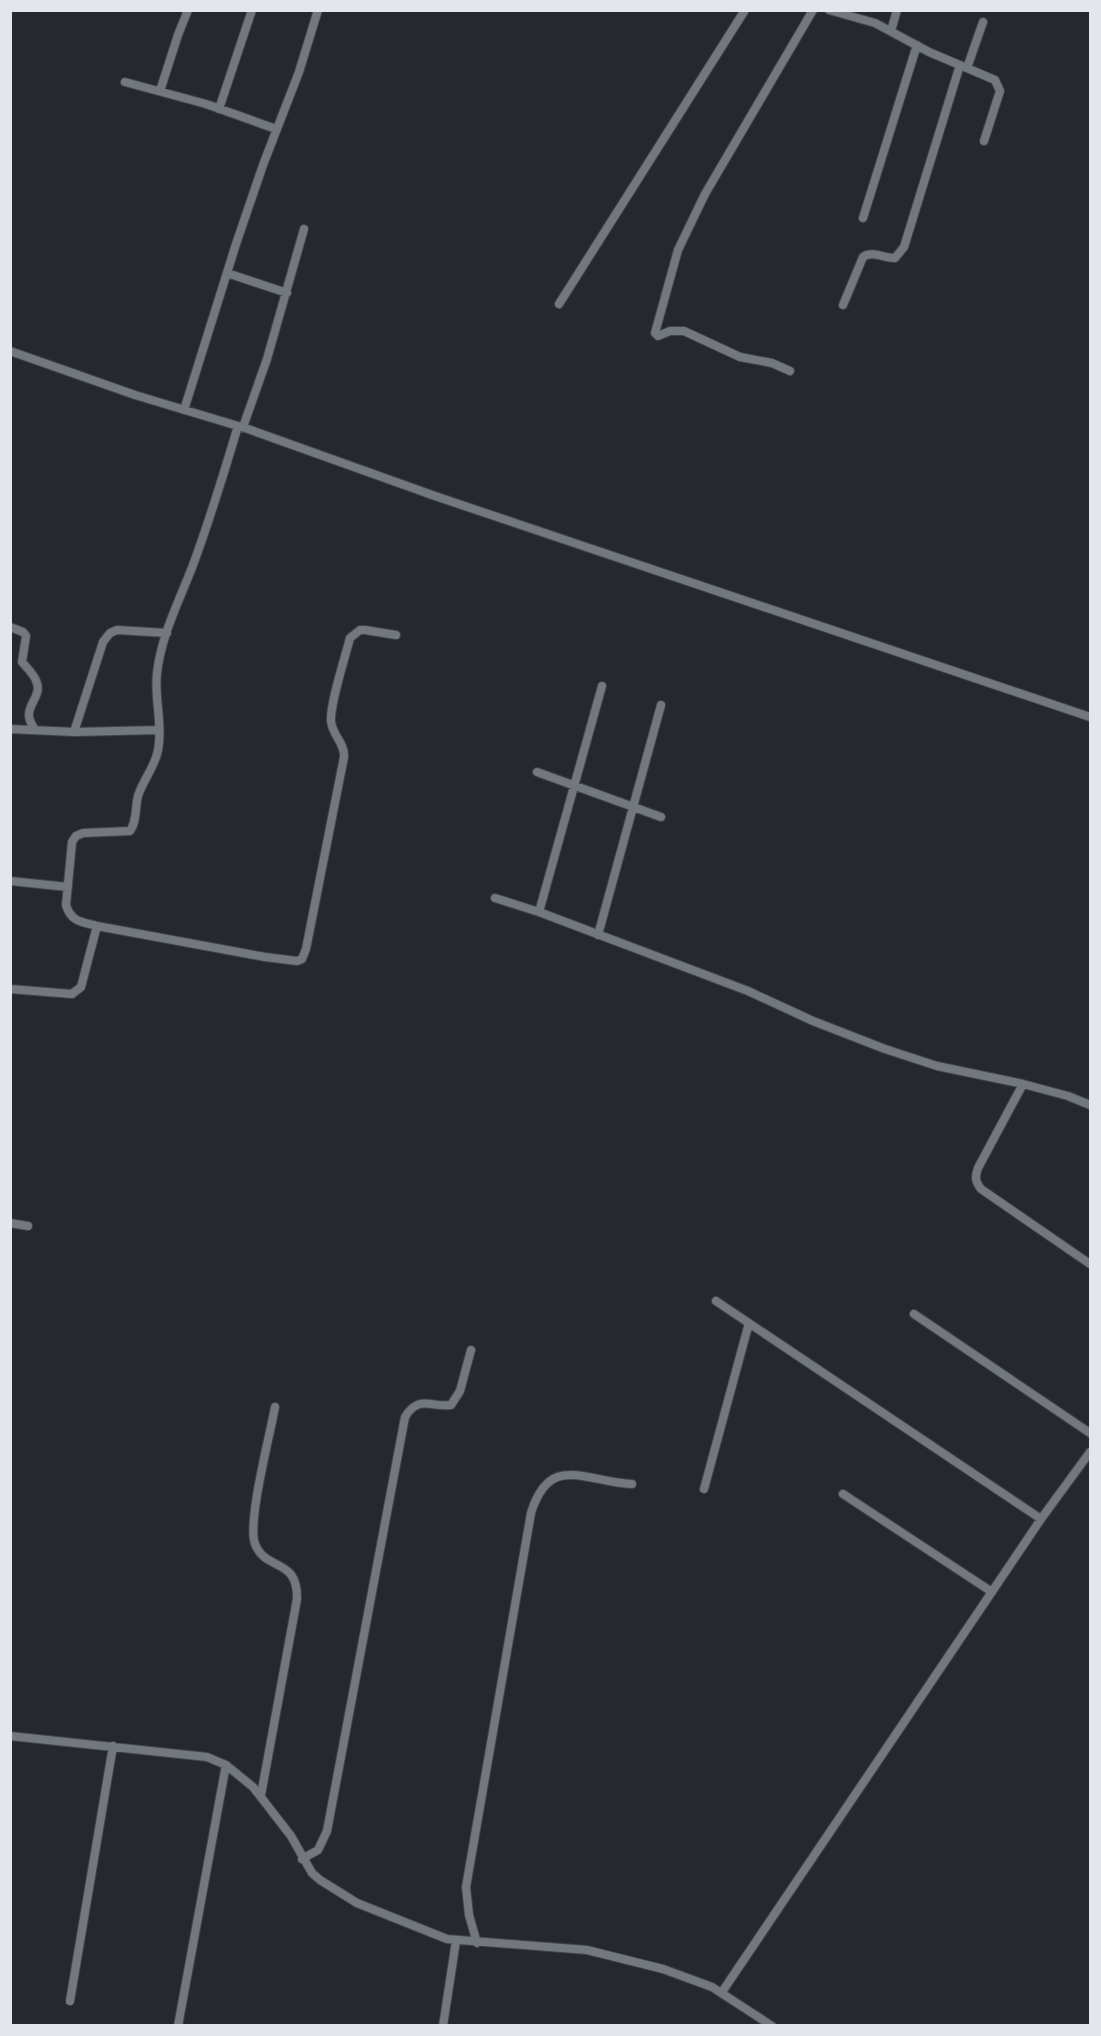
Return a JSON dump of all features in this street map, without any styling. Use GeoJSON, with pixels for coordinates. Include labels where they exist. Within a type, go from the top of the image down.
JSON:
{"type":"FeatureCollection","features":[{"type":"Feature","properties":{"kind":"street"},"geometry":{"type":"LineString","coordinates":[[160,91],[188,10]]}},
{"type":"Feature","properties":{"kind":"street"},"geometry":{"type":"LineString","coordinates":[[219,109],[252,10]]}},
{"type":"Feature","properties":{"kind":"street"},"geometry":{"type":"LineString","coordinates":[[184,410],[227,273],[276,129],[299,72],[318,10]]}},
{"type":"Feature","properties":{"kind":"street"},"geometry":{"type":"LineString","coordinates":[[559,304],[744,10]]}},
{"type":"Feature","properties":{"kind":"street"},"geometry":{"type":"LineString","coordinates":[[790,371],[772,363],[740,357],[684,331],[670,331],[658,336],[655,333],[678,250],[693,216],[813,10]]}},
{"type":"Feature","properties":{"kind":"street"},"geometry":{"type":"LineString","coordinates":[[891,31],[897,10]]}},
{"type":"Feature","properties":{"kind":"street"},"geometry":{"type":"LineString","coordinates":[[832,11],[875,23],[917,45],[995,80],[1000,91],[984,141]]}},
{"type":"Feature","properties":{"kind":"street"},"geometry":{"type":"LineString","coordinates":[[843,305],[863,256],[872,254],[895,258],[904,247],[963,66],[983,22]]}},
{"type":"Feature","properties":{"kind":"street"},"geometry":{"type":"LineString","coordinates":[[863,218],[917,45]]}},
{"type":"Feature","properties":{"kind":"street"},"geometry":{"type":"LineString","coordinates":[[125,82],[219,109],[276,129]]}},
{"type":"Feature","properties":{"kind":"street"},"geometry":{"type":"LineString","coordinates":[[304,229],[287,293],[212,512],[167,633],[157,675],[158,753],[138,795],[132,829],[130,831],[83,833],[76,836],[72,842],[66,905],[74,920],[265,957],[297,961],[302,959],[306,949],[344,757],[343,746],[333,729],[332,712],[350,638],[360,630],[396,635]]}},
{"type":"Feature","properties":{"kind":"street"},"geometry":{"type":"LineString","coordinates":[[227,273],[287,293]]}},
{"type":"Feature","properties":{"kind":"street"},"geometry":{"type":"LineString","coordinates":[[10,351],[135,395],[241,427],[435,496],[1090,717]]}},
{"type":"Feature","properties":{"kind":"street"},"geometry":{"type":"LineString","coordinates":[[10,627],[24,632],[26,636],[22,662],[36,680],[38,688],[37,698],[29,712],[29,718],[35,730]]}},
{"type":"Feature","properties":{"kind":"street"},"geometry":{"type":"LineString","coordinates":[[74,732],[103,642],[110,633],[117,630],[167,633]]}},
{"type":"Feature","properties":{"kind":"street"},"geometry":{"type":"LineString","coordinates":[[539,912],[602,686]]}},
{"type":"Feature","properties":{"kind":"street"},"geometry":{"type":"LineString","coordinates":[[598,935],[661,705]]}},
{"type":"Feature","properties":{"kind":"street"},"geometry":{"type":"LineString","coordinates":[[10,729],[74,732],[159,730]]}},
{"type":"Feature","properties":{"kind":"street"},"geometry":{"type":"LineString","coordinates":[[537,772],[661,817]]}},
{"type":"Feature","properties":{"kind":"street"},"geometry":{"type":"LineString","coordinates":[[10,881],[68,887]]}},
{"type":"Feature","properties":{"kind":"street"},"geometry":{"type":"LineString","coordinates":[[495,898],[539,912],[748,992],[813,1021],[885,1049],[938,1066],[1068,1096],[1090,1105]]}},
{"type":"Feature","properties":{"kind":"street"},"geometry":{"type":"LineString","coordinates":[[10,989],[72,994],[77,992],[81,987],[97,926]]}},
{"type":"Feature","properties":{"kind":"street"},"geometry":{"type":"LineString","coordinates":[[1023,1084],[978,1168],[975,1177],[977,1184],[1090,1264]]}},
{"type":"Feature","properties":{"kind":"street"},"geometry":{"type":"LineString","coordinates":[[10,1223],[28,1226]]}},
{"type":"Feature","properties":{"kind":"street"},"geometry":{"type":"LineString","coordinates":[[716,1301],[1041,1519]]}},
{"type":"Feature","properties":{"kind":"street"},"geometry":{"type":"LineString","coordinates":[[914,1314],[1090,1433]]}},
{"type":"Feature","properties":{"kind":"street"},"geometry":{"type":"LineString","coordinates":[[704,1489],[748,1323]]}},
{"type":"Feature","properties":{"kind":"street"},"geometry":{"type":"LineString","coordinates":[[302,1859],[318,1850],[327,1831],[405,1416],[418,1404],[452,1405],[460,1391],[471,1350]]}},
{"type":"Feature","properties":{"kind":"street"},"geometry":{"type":"LineString","coordinates":[[261,1795],[297,1599],[297,1587],[291,1573],[263,1556],[253,1537],[254,1517],[275,1407]]}},
{"type":"Feature","properties":{"kind":"street"},"geometry":{"type":"LineString","coordinates":[[722,1992],[1041,1519],[1090,1452]]}},
{"type":"Feature","properties":{"kind":"street"},"geometry":{"type":"LineString","coordinates":[[477,1943],[469,1915],[466,1887],[531,1513],[536,1498],[547,1482],[556,1476],[567,1474],[606,1482],[632,1484]]}},
{"type":"Feature","properties":{"kind":"street"},"geometry":{"type":"LineString","coordinates":[[843,1494],[992,1592]]}},
{"type":"Feature","properties":{"kind":"street"},"geometry":{"type":"LineString","coordinates":[[10,1736],[198,1754],[226,1765],[261,1795],[291,1836],[312,1873],[357,1903],[438,1937],[456,1941],[587,1950],[663,1969],[699,1981],[722,1992],[772,2025]]}},
{"type":"Feature","properties":{"kind":"street"},"geometry":{"type":"LineString","coordinates":[[70,2001],[113,1746]]}},
{"type":"Feature","properties":{"kind":"street"},"geometry":{"type":"LineString","coordinates":[[178,2025],[226,1765]]}},
{"type":"Feature","properties":{"kind":"street"},"geometry":{"type":"LineString","coordinates":[[444,2025],[456,1941]]}}]}
